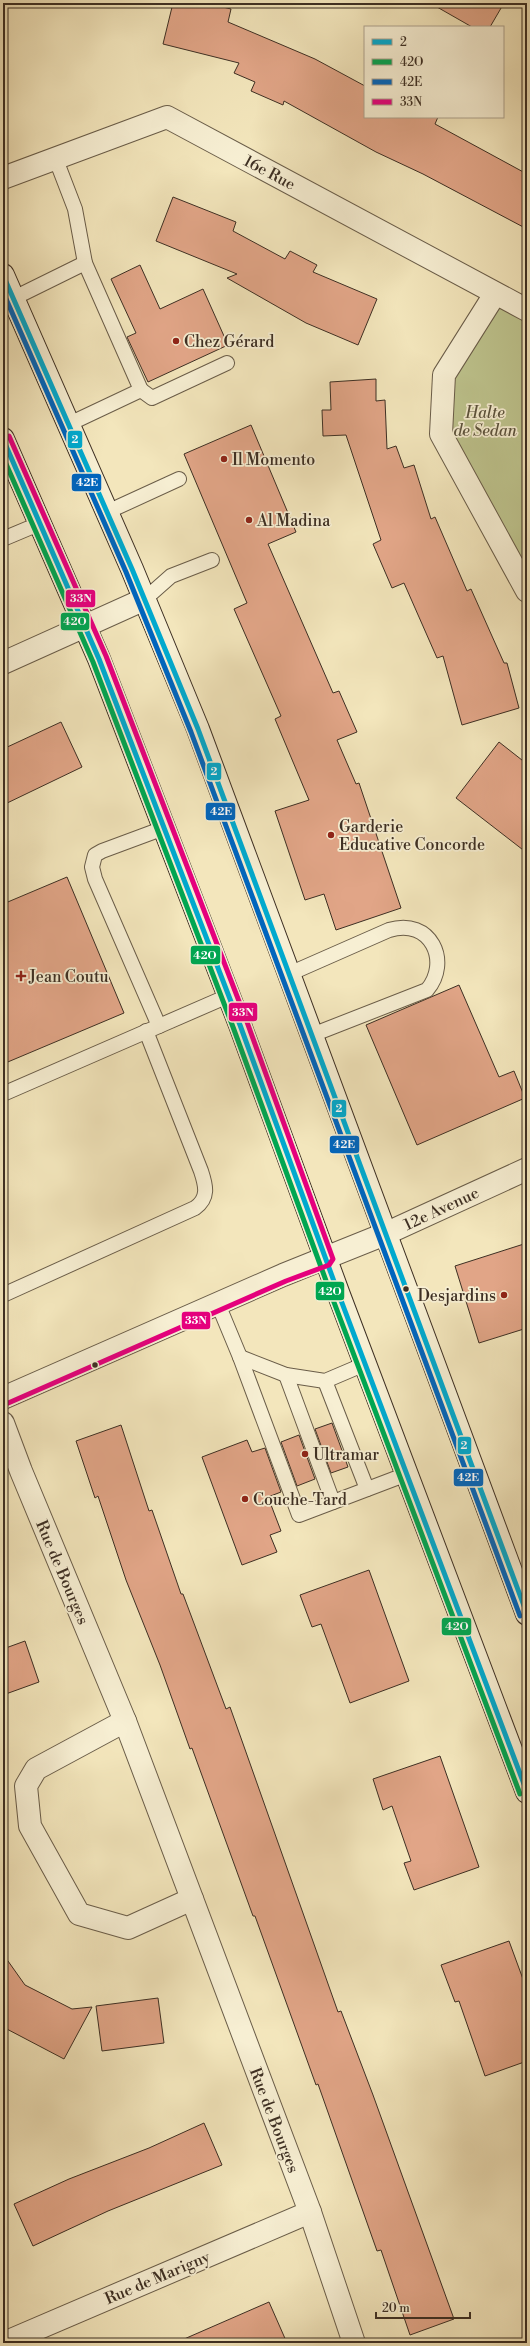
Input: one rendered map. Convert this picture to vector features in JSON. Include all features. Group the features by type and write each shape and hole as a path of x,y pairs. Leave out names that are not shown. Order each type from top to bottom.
{"street":[{"name":"16e Rue","path":"3,178 167,117 527,310"},
{"path":"3,275 145,599 195,722 527,1614"},
{"path":"495,294 444,375 441,434 527,591"},
{"path":"3,439 85,626 164,828 527,1792"},
{"path":"3,663 145,599"},
{"name":"12e Avenue","path":"3,1398 218,1304 385,1234 527,1169"},
{"name":"Rue de Bourges","path":"3,1423 21,1471 125,1721 310,2212 354,2343"},
{"path":"125,1721 36,1769 26,1786 30,1826 78,1914 128,1928 192,1899"},
{"name":"Rue de Marigny","path":"4,2343 310,2212"}],"lane":[{"path":"55,158 75,209 85,263 141,390 152,398 227,363"},
{"path":"14,298 85,263"},
{"path":"68,424 141,390"},
{"path":"107,512 179,479"},
{"path":"3,539 41,523"},
{"path":"145,599 171,576 212,560"},
{"path":"3,1296 195,1208 204,1200 206,1192 201,1171 152,1028 95,879 92,862 95,855 102,851 164,828"},
{"path":"289,974 389,930 405,927 422,931 427,936 436,954 436,977 427,990 312,1035"},
{"path":"3,1094 228,996"},
{"path":"218,1304 240,1357 299,1515 407,1474"},
{"path":"240,1357 286,1375 325,1381 366,1364"},
{"path":"286,1375 333,1502"},
{"path":"325,1381 367,1489"}],"green space":[{"name":"Halte de Sedan","path":"495,294 527,310 527,591 441,434 444,375"}],"building":[{"path":"173,3 207,3 231,9 228,22 315,59 364,85 364,118 438,118 435,124 527,174 527,229 423,174 376,152 284,101 283,105 251,91 255,82 234,73 239,63 163,44"},
{"path":"430,3 504,3 491,26 470,26"},
{"path":"173,197 236,222 233,231 285,259 290,251 317,265 313,272 377,299 358,345 306,323 227,278 237,274 156,241"},
{"path":"140,265 160,309 203,289 228,345 148,382 127,337 136,333 111,279"},
{"path":"376,379 376,401 385,400 387,449 396,446 404,468 414,465 431,519 435,517 467,591 471,589 504,663 507,663 519,708 462,725 443,656 437,658 404,583 392,588 373,544 381,540 346,435 323,436 322,410 331,410 330,382"},
{"path":"251,425 296,532 268,544 333,693 339,691 357,732 337,740 356,784 359,783 401,908 336,930 324,894 305,900 275,811 309,800 275,719 281,716 234,609 247,603 184,454"},
{"path":"61,722 82,767 3,805 3,749"},
{"path":"499,742 527,764 527,853 456,798"},
{"path":"67,877 124,1013 3,1064 3,904"},
{"path":"459,985 499,1077 514,1071 525,1098 417,1145 366,1025"},
{"path":"527,1243 527,1328 479,1343 455,1266"},
{"path":"332,1423 348,1467 331,1473 315,1429"},
{"path":"121,1425 149,1511 152,1510 181,1594 183,1594 226,1709 230,1707 338,2012 341,2011 373,2095 454,2319 410,2335 381,2250 377,2251 318,2084 316,2085 192,1748 190,1749 160,1665 126,1580 98,1496 95,1498 76,1441"},
{"path":"299,1435 315,1479 297,1486 281,1442"},
{"path":"247,1440 252,1452 265,1448 281,1492 268,1497 281,1531 270,1535 277,1552 242,1565 202,1457"},
{"path":"369,1570 409,1681 350,1703 321,1624 312,1627 300,1595"},
{"path":"25,1641 39,1682 3,1695 3,1649"},
{"path":"440,1756 479,1867 414,1890 404,1863 411,1861 392,1806 383,1810 373,1779"},
{"path":"509,1941 527,1990 527,2061 485,2076 459,2001 455,2002 441,1965"},
{"path":"3,1954 25,1985 72,2009 92,2007 64,2059 3,2027"},
{"path":"158,1998 164,2043 102,2051 96,2006"},
{"path":"204,2123 222,2165 108,2211 33,2246 14,2204 69,2179 149,2148"},
{"path":"269,2302 287,2343 175,2343"}],"transit line":[{"name":"2","path":"3,275 132,569 198,729 527,1614"},
{"name":"42E","path":"3,292 126,572 191,732 520,1616"},
{"name":"33N","path":"6,1404 286,1281 329,1265 333,1259 247,1022 106,656 9,436"},
{"name":"2","path":"3,439 99,659 240,1025 339,1295 527,1792"},
{"name":"42O","path":"3,457 93,662 233,1027 332,1297 520,1794"}],"place":[{"name":"Chez Gérard","path":"176,341"},
{"name":"Il Momento","path":"224,459"},
{"name":"Al Madina","path":"249,520"},
{"name":"Garderie Educative Concorde","path":"331,835"},
{"name":"Jean Coutu","path":"21,976"},
{"name":"Desjardins","path":"504,1295"},
{"name":"Ultramar","path":"305,1454"},
{"name":"Couche-Tard","path":"245,1499"}]}
